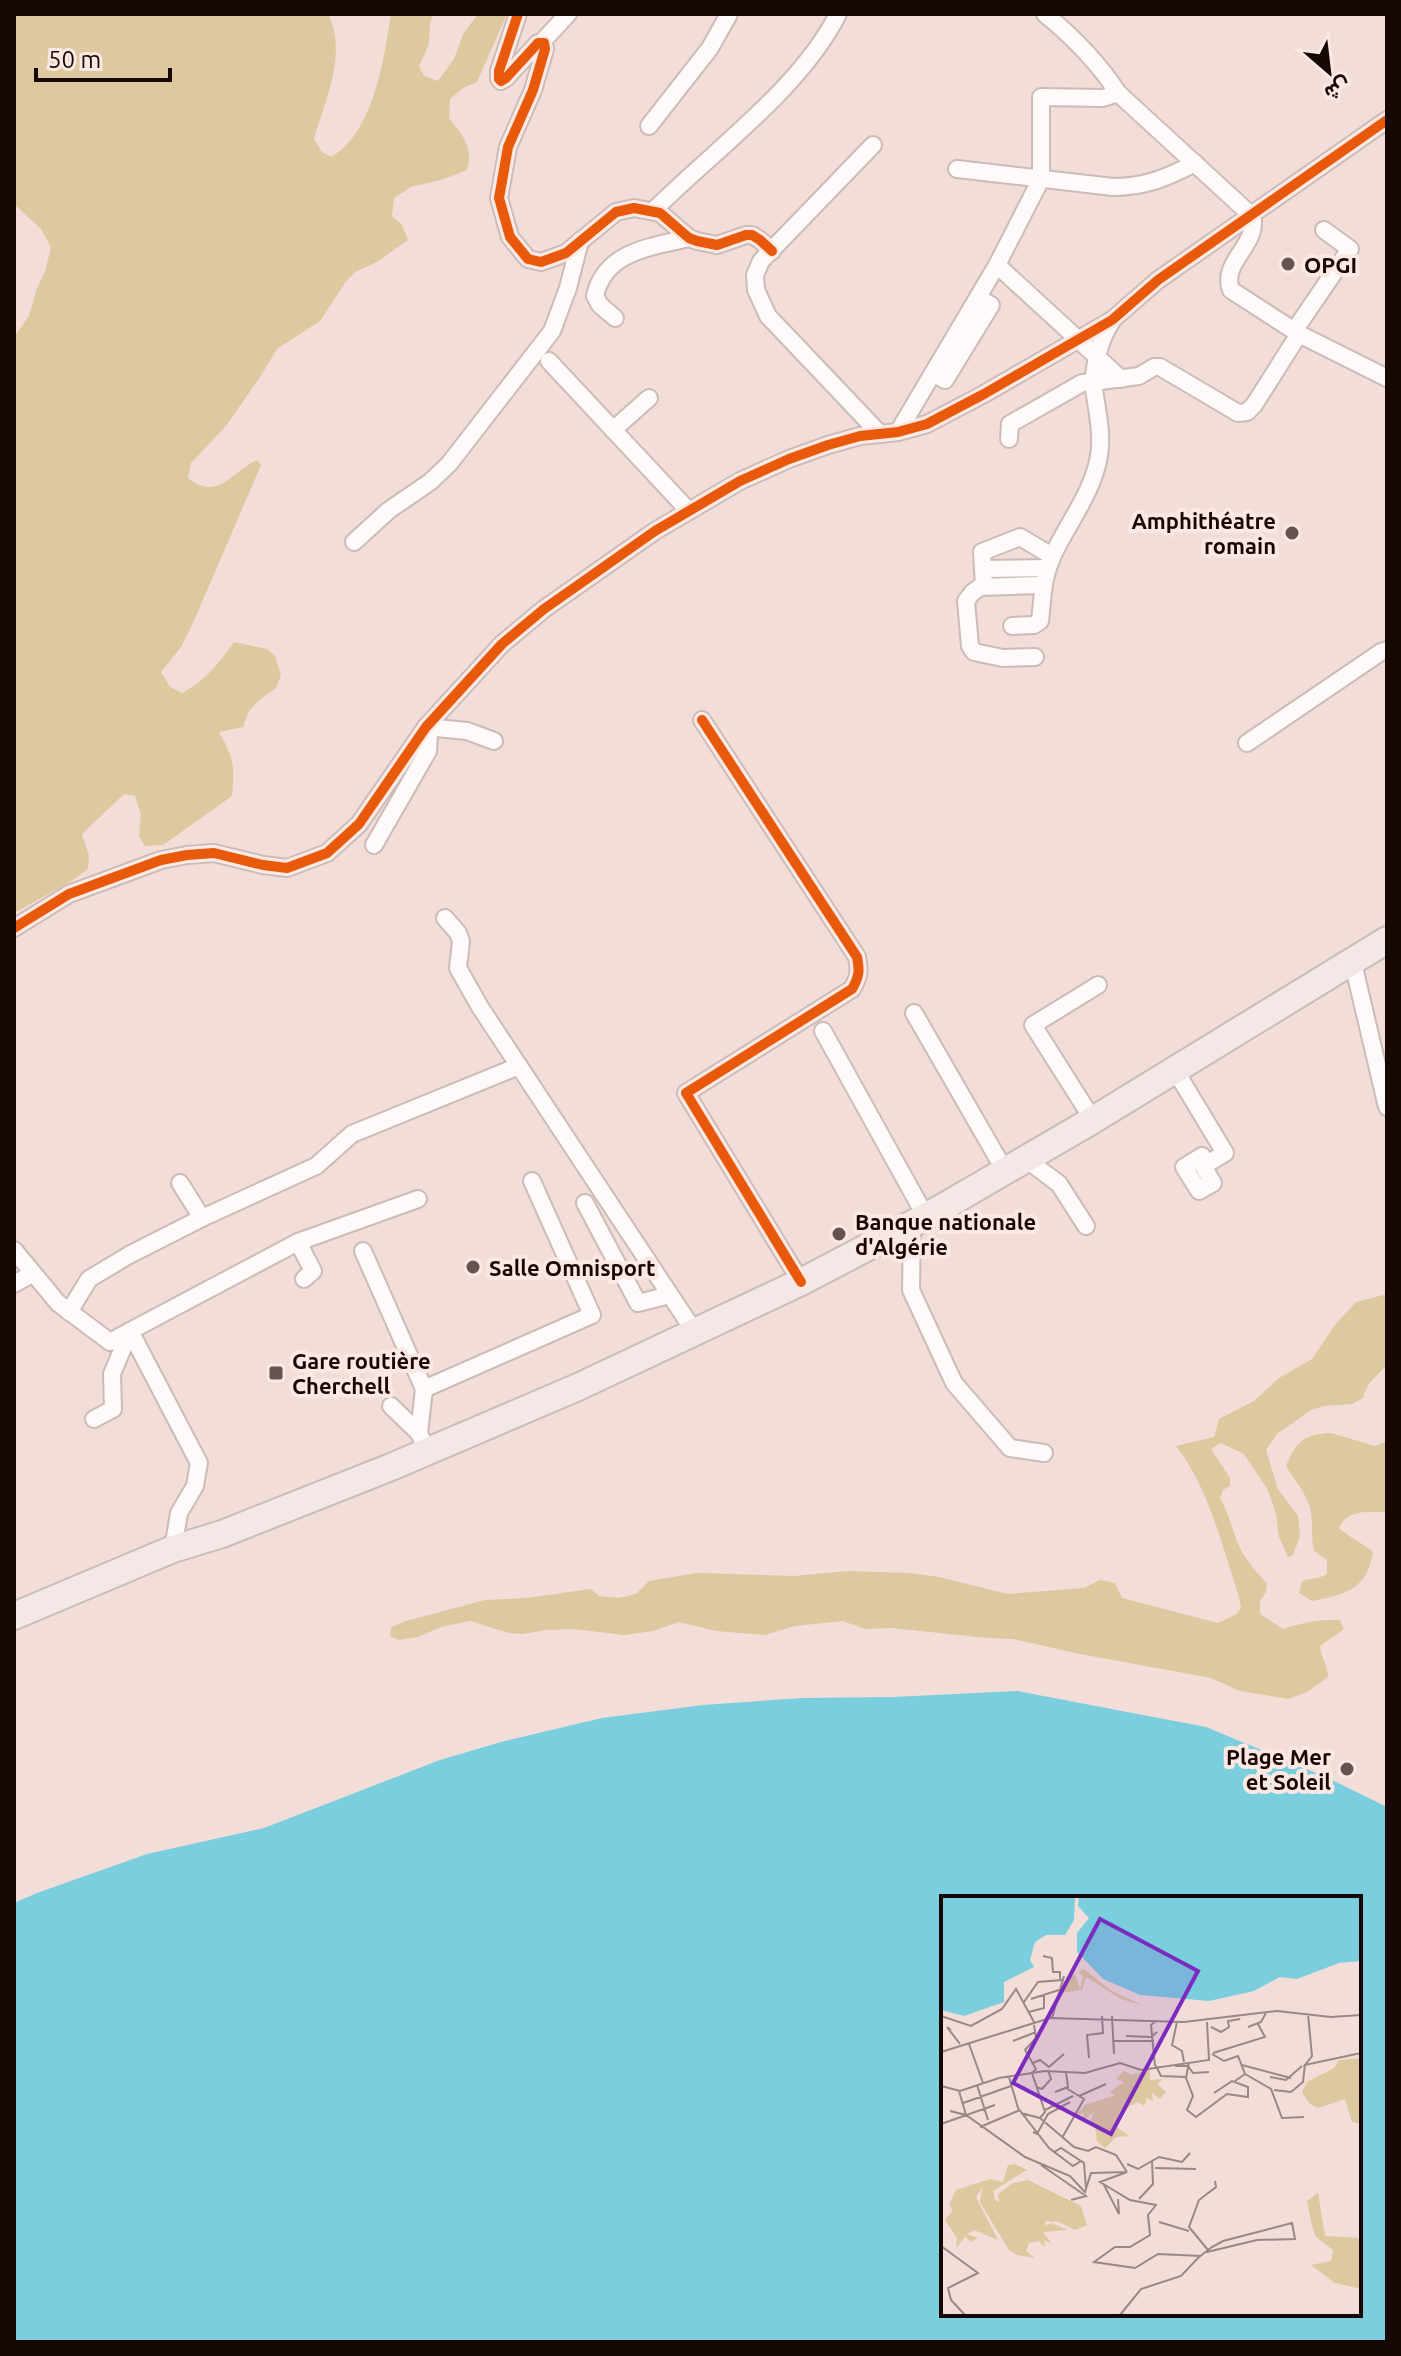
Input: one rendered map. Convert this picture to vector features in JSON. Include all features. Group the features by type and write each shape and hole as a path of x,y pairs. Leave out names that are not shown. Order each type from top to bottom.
{"main road":[{"path":"14,1616 173,1549 313,1499 423,1442 578,1387 801,1282 919,1221 1016,1165 1387,940"}],"street":[{"path":"518,14 499,71 499,79 504,81 568,14"},
{"path":"649,126 710,48 729,14"},
{"path":"653,211 782,88 820,46 838,14"},
{"path":"1045,14 1103,70 1118,93 1252,216 1253,230 1230,270 1230,288 1297,333 1387,378"},
{"path":"542,42 545,49 535,84 508,147 499,198 510,237 528,259 541,262 566,253 616,212 634,208 666,217 689,238 707,245 752,235 772,251"},
{"path":"898,432 997,265 1041,179 1041,97 1103,98 1118,93"},
{"path":"14,928 69,894 161,860 214,853 287,868 327,853 359,824 426,727 481,665 524,624 655,531 740,481 789,459 860,436 898,432 927,424 984,394 1112,320 1158,280 1387,120"},
{"path":"873,145 761,261 755,275 756,290 768,316 880,434"},
{"path":"957,169 1136,187 1168,177 1195,163"},
{"path":"1009,439 1010,424 1082,383 1139,376 1154,367 1160,367 1238,413 1245,413 1254,405 1350,249 1324,230"},
{"path":"615,318 595,296 610,264 624,255 689,238"},
{"path":"354,542 389,510 430,482 449,464 552,331 561,312 580,241"},
{"path":"997,265 1121,379"},
{"path":"1012,626 1034,625 1040,621 1042,585 1050,562 1085,496 1098,461 1100,444 1093,382 1101,338 1112,320"},
{"path":"549,361 688,510"},
{"path":"613,430 649,398"},
{"path":"984,586 982,552 1020,537 1050,562"},
{"path":"983,569 1050,562"},
{"path":"1035,657 1003,658 972,650 966,601 984,586 1042,585"},
{"path":"1247,743 1385,650"},
{"path":"702,720 857,957 859,968 852,989 841,997 686,1093 801,1282"},
{"path":"426,727 467,731 494,741"},
{"path":"374,845 428,751 429,734 426,727"},
{"path":"445,918 458,933 461,941 458,968 480,1007 694,1331"},
{"path":"1353,963 1387,1107"},
{"path":"1093,1120 1033,1025 1098,985"},
{"path":"914,1013 1016,1165 1059,1184 1086,1226"},
{"path":"823,1031 919,1221 911,1290 954,1383 1010,1448 1044,1453"},
{"path":"69,1312 89,1279 129,1255 316,1166 352,1134 519,1066"},
{"path":"1175,1070 1225,1153 1207,1164"},
{"path":"424,1389 592,1315 532,1181"},
{"path":"180,1183 202,1218"},
{"path":"94,1419 113,1409 112,1374 116,1345 130,1331 298,1242 418,1199"},
{"path":"585,1203 638,1303 670,1295"},
{"path":"298,1242 313,1271 304,1279"},
{"path":"14,1250 58,1303 116,1345 142,1355"},
{"path":"363,1251 424,1389 423,1442"},
{"path":"14,1284 32,1274"},
{"path":"130,1331 199,1463 195,1486 179,1513 173,1549"},
{"path":"391,1406 423,1442"}],"shaded area":[{"path":"14,14 328,14 334,29 335,61 329,93 314,139 322,152 331,157 346,146 367,113 385,52 391,14 433,14 429,44 419,66 424,76 438,81 454,59 463,34 478,14 507,14 477,82 450,99 449,118 468,148 467,170 411,187 394,198 392,216 402,225 408,240 377,262 355,272 320,321 277,349 226,426 191,463 188,478 208,487 224,482 257,460 261,465 193,623 181,647 161,672 170,687 182,693 211,671 234,642 267,649 275,656 281,675 276,688 249,711 243,727 219,732 232,763 232,796 163,845 145,846 139,836 141,815 135,796 124,794 82,834 89,856 88,869 14,913 14,337 29,316 51,247 41,229 14,204"},
{"path":"1387,1294 1387,1365 1369,1384 1363,1398 1352,1404 1311,1410 1277,1434 1266,1450 1278,1489 1298,1516 1300,1536 1293,1555 1288,1557 1279,1537 1268,1490 1244,1454 1221,1443 1211,1449 1230,1478 1230,1486 1223,1490 1220,1498 1239,1546 1267,1584 1260,1601 1260,1614 1283,1629 1311,1622 1340,1620 1344,1629 1320,1646 1328,1677 1307,1692 1288,1699 1240,1691 1211,1678 1013,1639 892,1628 865,1629 843,1621 795,1626 765,1635 716,1631 679,1622 653,1631 624,1635 574,1629 509,1633 470,1621 441,1627 418,1637 398,1640 390,1636 391,1627 406,1621 485,1600 591,1589 599,1596 619,1598 636,1594 649,1581 696,1573 794,1576 847,1571 910,1573 1008,1594 1084,1588 1100,1580 1115,1583 1122,1598 1218,1623 1237,1614 1241,1608 1239,1597 1206,1498 1176,1446 1214,1437 1219,1419 1254,1401 1279,1378 1312,1359 1335,1325 1356,1302"},
{"path":"1331,1433 1375,1446 1387,1441 1387,1512 1353,1514 1343,1522 1339,1528 1373,1552 1370,1565 1366,1575 1353,1588 1312,1601 1299,1593 1302,1581 1327,1574 1327,1560 1314,1551 1309,1506 1286,1466 1302,1441 1314,1435"}],"water":[{"path":"1017,1691 1206,1727 1328,1778 1387,1807 1387,2342 14,2342 14,1903 147,1854 264,1828 440,1760 501,1742 602,1718 703,1705 803,1698"}],"cycle path":[{"path":"518,14 499,79 506,78 538,43 544,43 545,49 533,90 508,147 499,198 510,237 528,259 541,262 566,253 616,212 634,208 660,213 689,238 697,241 717,245 752,235 772,251"},
{"path":"14,928 69,894 161,860 214,853 287,868 327,853 359,824 426,727 502,644 544,609 655,531 740,481 789,459 860,436 898,432 927,424 984,394 1112,320 1158,280 1387,120"},
{"path":"702,720 858,962 858,974 852,989 686,1093 801,1282"}],"place":[{"name":"OPGI","path":"1288,264"},
{"name":"Amphithéatre romain","path":"1292,533"},
{"name":"Banque nationale d'Algérie","path":"839,1234"},
{"name":"Salle Omnisport","path":"473,1267"},
{"name":"Gare routière Cherchell","path":"276,1373"},
{"name":"Plage Mer et Soleil","path":"1347,1769"}]}
